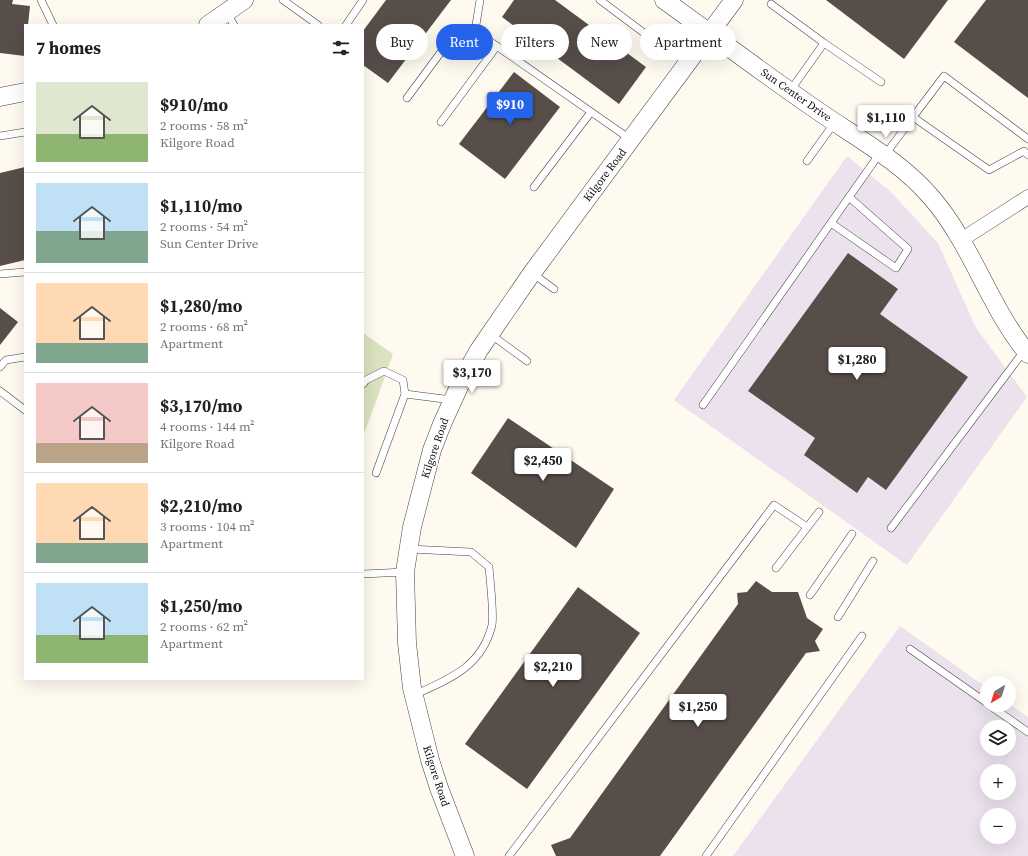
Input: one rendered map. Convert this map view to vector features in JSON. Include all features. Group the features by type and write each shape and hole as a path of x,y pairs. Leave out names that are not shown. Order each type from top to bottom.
{"street":[{"path":"212,24 231,19 244,0"},
{"name":"Sun Center Drive","path":"664,0 697,24"},
{"name":"Kilgore Road","path":"717,24 734,0"},
{"name":"Sun Center Drive","path":"736,52 900,167 932,198 961,240 1014,337 1026,352"},
{"name":"Kilgore Road","path":"465,856 439,788 414,696 407,643 405,572 420,492 432,450 452,400 462,380 490,334 532,273 690,60"},
{"path":"0,97 24,92"},
{"path":"961,240 1028,197"}],"lane":[{"path":"41,0 53,24"},
{"path":"283,0 317,24"},
{"path":"347,24 363,0"},
{"path":"477,24 480,0"},
{"path":"600,0 640,30"},
{"path":"771,4 881,82"},
{"path":"493,43 631,140"},
{"path":"790,91 824,43"},
{"path":"441,122 497,46"},
{"path":"407,98 436,59"},
{"path":"703,405 849,197 944,76 1028,139"},
{"path":"534,187 591,112"},
{"path":"913,117 989,170 1027,150"},
{"path":"807,161 835,122"},
{"path":"0,136 24,132"},
{"path":"831,223 896,268 908,249 849,197"},
{"path":"0,274 24,272"},
{"path":"532,273 554,289"},
{"path":"490,334 527,361"},
{"path":"891,528 1026,352"},
{"path":"0,367 6,360 24,357"},
{"path":"364,383 366,380 384,371 403,380 405,394 376,473"},
{"path":"0,392 24,409"},
{"path":"405,394 452,400"},
{"path":"509,856 774,505 807,527"},
{"path":"776,568 819,512"},
{"path":"810,595 852,534"},
{"path":"409,549 471,552 489,567 492,624 480,654 460,673 414,696"},
{"path":"838,617 873,561"},
{"path":"364,574 405,572"},
{"path":"706,856 862,636"},
{"path":"910,649 980,698"},
{"path":"1000,712 1028,732"}],"shaded area":[{"path":"847,156 890,191 938,243 976,328 1027,397 907,565 674,400"},
{"path":"900,626 980,683 980,712 1016,712 1016,709 1028,717 1028,856 733,856"}],"green space":[{"path":"364,334 393,354 364,434"}],"building":[{"path":"0,0 13,0 12,4 30,6 28,24 24,24 24,56 0,53"},
{"path":"386,0 451,0 428,30 428,24 376,24 376,60 405,60 388,83 364,66 364,30"},
{"path":"514,0 555,0 588,24 577,24 577,60 632,60 632,57 646,67 619,104 560,60 569,60 569,24 511,24 502,17"},
{"path":"826,0 948,0 904,59"},
{"path":"986,0 1028,0 1028,98 954,42"},
{"path":"514,72 560,107 505,179 459,144"},
{"path":"24,167 24,260 0,266 0,173"},
{"path":"848,253 898,289 880,314 968,377 886,490 868,477 857,493 804,455 815,438 748,391"},
{"path":"0,308 18,322 0,345"},
{"path":"508,418 614,489 576,548 471,473"},
{"path":"756,581 772,592 798,592 807,618 823,629 815,641 820,651 806,653 660,856 556,856 551,845 570,838 738,604 737,593 747,592"},
{"path":"578,587 640,633 527,789 465,744"}]}
